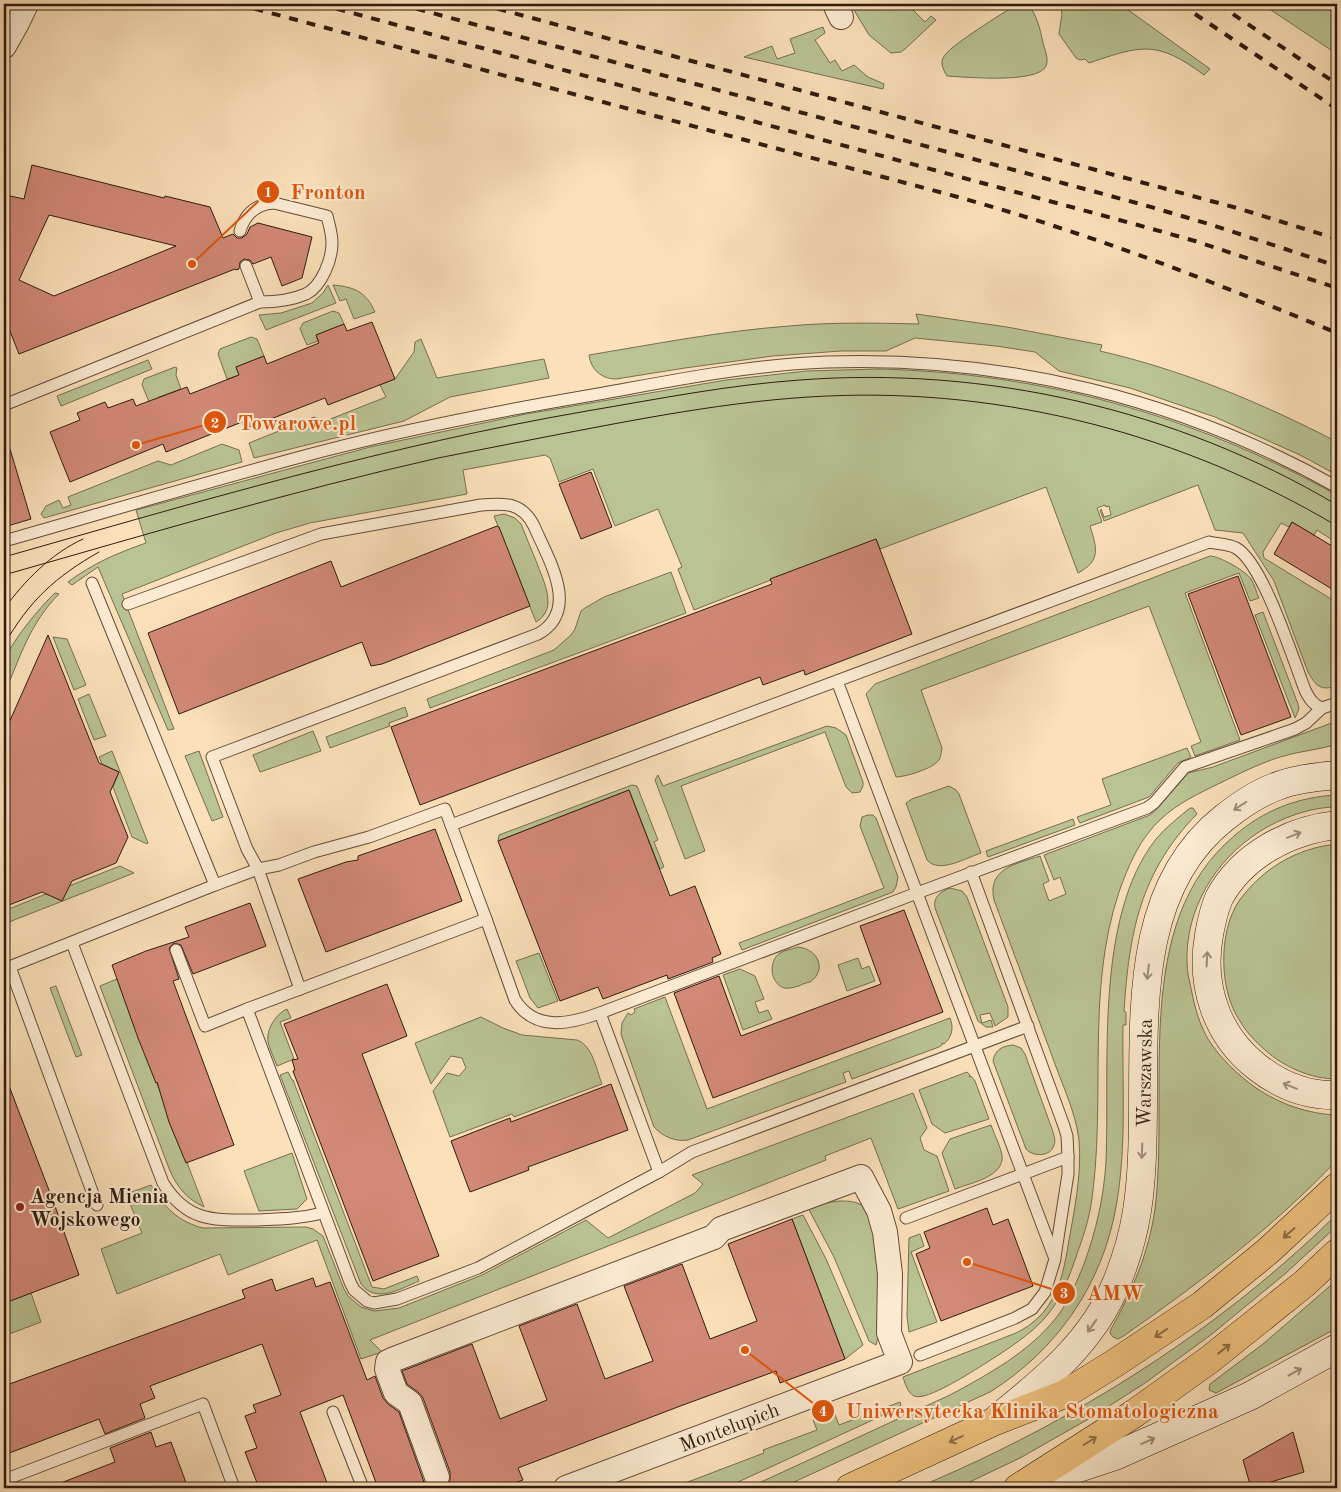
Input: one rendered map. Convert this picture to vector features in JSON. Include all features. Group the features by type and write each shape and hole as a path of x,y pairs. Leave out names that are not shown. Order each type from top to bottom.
{"main road":[{"path":"850,1488 993,1422 1065,1394 1150,1341 1202,1304 1300,1223 1337,1187"},
{"path":"1019,1488 1135,1413 1209,1360 1305,1283 1337,1253"}],"street":[{"path":"4,46 26,4"},
{"name":"Warszawska","path":"993,1422 1045,1379 1068,1357 1102,1312 1116,1286 1132,1238 1139,1192 1144,1098 1146,986 1156,924 1173,880 1184,860 1202,837 1233,810 1275,786 1331,772"},
{"path":"1337,825 1309,829 1269,847 1252,860 1232,880 1219,899 1212,920 1207,943 1206,967 1208,989 1213,1008 1221,1026 1233,1044 1250,1062 1267,1075 1288,1086 1308,1092 1337,1095"},
{"name":"Montelupich","path":"438,1477 410,1403 396,1393 387,1369 388,1362 714,1237 721,1229 861,1177 879,1211 887,1239 890,1274 889,1333 900,1362 566,1488"},
{"path":"1019,1488 1114,1456 1250,1396 1337,1348"}],"lane":[{"path":"4,405 260,302 285,300 307,293 313,289 327,267 332,245 327,216 274,203 266,203 251,211 243,220 240,231"},
{"path":"246,266 260,302"},
{"path":"4,541 241,473 384,436 677,379 825,362 895,362 972,368 1046,378 1093,389 1142,402 1214,428 1281,456 1337,487"},
{"path":"128,604 321,534 481,505 499,504 514,506 530,517 560,592 558,613 551,626 545,630 212,757 247,850 258,869 300,989"},
{"path":"451,825 1209,542 1235,547 1243,554 1264,583 1305,690 1311,701 1316,706 1322,708"},
{"path":"92,583 215,886"},
{"path":"837,681 1055,1259"},
{"path":"97,1205 7,968 258,869 279,865 314,852 369,837 445,809 515,1000 528,1016 538,1020 569,1022 1147,808 1185,767 1295,729 1306,723 1322,708 1337,703"},
{"path":"920,1355 1015,1318 1032,1309 1045,1292 1055,1259 1068,1174 1067,1136 1064,1126 971,872"},
{"path":"176,950 205,1026 486,919"},
{"path":"72,943 163,1183 170,1195 193,1213 216,1220 293,1219 323,1213"},
{"path":"247,1009 323,1213 354,1290 367,1301 374,1303 397,1299 478,1268 659,1172 692,1152 1028,1026"},
{"path":"600,1012 659,1172"},
{"path":"906,1218 1068,1157"},
{"path":"4,1480 203,1404 234,1488"},
{"path":"333,1412 363,1488"}],"green space":[{"path":"857,4 907,4 925,22 931,16 936,20 901,52 891,53 869,35 854,10 858,8"},
{"path":"1017,4 1028,4 1036,18 1046,55 1046,66 1040,72 1016,77 947,76 942,63 947,53 965,38"},
{"path":"1060,4 1120,4 1210,69 1204,75 1174,56 1149,49 1123,52 1089,63 1085,59 1080,60 1076,58 1059,34 1062,14"},
{"path":"1262,4 1335,4 1337,6 1337,54"},
{"path":"823,27 825,33 815,40 830,63 835,60 842,71 854,65 868,77 884,84 883,89 744,57 772,46 777,59 795,53 790,39"},
{"path":"328,285 336,303 266,330 259,315 281,313 312,303 323,293"},
{"path":"333,285 348,287 364,295 375,312 354,319 346,299 340,301"},
{"path":"333,311 339,313 344,324 316,335 318,341 307,345 300,329 303,323"},
{"path":"916,314 1007,327 1102,345 1100,351 1162,368 1222,389 1280,414 1337,442 1337,475 1300,455 1215,417 1130,388 1059,371 1035,352 915,338 886,351 841,351 773,356 616,379 611,379 598,373 592,365 589,355 689,338 764,328 838,323 919,324"},
{"path":"251,337 257,339 264,356 236,367 239,375 227,379 218,354 220,349"},
{"path":"421,339 437,378 544,359 549,378 450,397 404,421 254,458 249,443 314,417 323,422 386,397 380,385 395,379 414,352 415,342"},
{"path":"148,360 152,369 61,406 57,396"},
{"path":"175,367 177,368 176,375 181,389 159,397 150,404 142,385 144,379"},
{"path":"878,369 939,372 999,379 1115,403 1172,421 1227,442 1337,495 1337,543 1317,530 1314,535 1292,522 1289,527 1281,523 1263,552 1264,558 1336,602 1337,686 1326,688 1316,684 1308,672 1274,581 1243,533 1215,530 1198,485 1104,521 1100,510 1104,517 1111,515 1109,506 1106,507 1105,505 1097,508 1102,522 1090,526 1095,547 1094,559 1091,564 1078,573 1046,487 880,549 876,539 694,610 678,569 682,567 658,509 615,526 593,469 559,482 550,458 545,455 463,470 467,494 310,523 276,533 122,594 174,729 168,730 98,567 72,585 68,582 105,560 146,543 136,510 370,447 526,414 726,380 806,371"},
{"path":"222,444 239,450 242,462 44,518 41,514 46,506 59,500 63,508 71,505 68,497 158,461 171,465"},
{"path":"504,514 515,518 521,524 545,585 548,602 547,610 536,622 494,516"},
{"path":"1210,556 1226,561 1248,576 1259,598 1250,601 1239,573 1185,593 1240,740 1195,756 1191,746 1201,742 1149,606 921,690 942,748 940,756 938,761 928,768 896,777 866,694 875,684"},
{"path":"671,572 686,613 430,708 427,699 554,650 571,635 581,611 604,597"},
{"path":"55,593 59,594 40,617 33,629 4,695 3,670 7,655 26,626"},
{"path":"1263,612 1298,704 1299,709 1295,718 1255,615"},
{"path":"53,637 67,639 86,685 74,690"},
{"path":"89,694 106,736 94,740 78,699"},
{"path":"405,707 408,716 389,723 390,726 330,748 326,737"},
{"path":"1337,721 1337,744 1272,760 1203,791 1168,813 1141,844 1131,862 1119,892 1109,930 1099,1008 1097,1126 1091,1205 1085,1231 1068,1279 1049,1313 1019,1341 950,1385 920,1397 914,1396 908,1390 903,1377 1016,1333 1029,1326 1039,1317 1054,1297 1063,1273 1075,1207 1080,1153 1075,1118 994,900 993,889 999,874 1013,865 1040,856 1049,881 1043,884 1049,901 1066,894 1060,877 1054,880 1044,855 1150,815 1188,773 1213,767"},
{"path":"827,726 836,728 846,735 863,782 860,792 852,793 846,787 825,732 681,786 705,851 685,859 655,780 658,775 663,786"},
{"path":"313,731 321,751 260,772 253,755"},
{"path":"1187,748 1191,757 1178,763 1149,797 1080,823 1077,817 1111,805 1102,779"},
{"path":"112,751 147,844 132,837 113,787 119,772 102,764 99,757"},
{"path":"199,751 223,817 212,821 185,756"},
{"path":"632,785 637,786 658,840 654,842 664,867 660,869 629,790 498,841 499,835"},
{"path":"949,786 959,794 981,853 953,864 938,866 927,860 906,803 912,799"},
{"path":"1337,795 1337,807 1306,811 1277,822 1243,843 1229,857 1216,872 1197,906 1191,924 1187,963 1196,1011 1213,1046 1236,1072 1265,1094 1315,1113 1337,1115 1337,1160 1287,1209 1234,1254 1179,1297 1122,1337 1118,1339 1113,1337 1110,1333 1111,1329 1139,1271 1149,1241 1155,1209 1158,1162 1161,1011 1167,961 1180,915 1201,872 1234,836 1245,827 1282,806 1323,796"},
{"path":"1190,808 1193,808 1197,814 1162,858 1141,905 1134,930 1126,983 1124,1011 1126,1012 1126,1025 1123,1025 1123,1139 1116,1207 1100,1263 1088,1289 1073,1313 1056,1336 1036,1356 990,1392 781,1488 748,1488 950,1395 979,1379 1021,1352 1061,1312 1084,1264 1099,1214 1103,1188 1106,1161 1109,994 1114,951 1123,909 1136,872 1156,839"},
{"path":"873,815 876,818 898,877 893,892 742,950 739,943 884,888 860,826 862,817"},
{"path":"1073,819 1075,825 988,857 986,851"},
{"path":"1337,844 1337,1079 1317,1077 1289,1067 1272,1056 1248,1033 1233,1009 1228,994 1224,961 1227,929 1232,914 1248,889 1270,870 1295,855 1322,846"},
{"path":"120,866 134,873 4,924 4,911 46,894 62,901 69,886"},
{"path":"950,888 962,891 967,897 1008,1007 1008,1017 995,1026 990,1013 980,1015 982,1023 991,1020 993,1027 986,1027 978,1021 935,908 935,901 938,895"},
{"path":"798,947 816,956 819,967 818,972 810,982 784,988 773,977 772,966 780,953"},
{"path":"539,953 558,1001 538,1008 530,998 516,961"},
{"path":"858,958 862,969 869,966 875,981 847,991 838,965"},
{"path":"740,969 755,976 764,999 755,1002 759,1013 768,1010 772,1019 743,1030 723,975"},
{"path":"117,979 204,1207 183,1192 170,1171 100,986"},
{"path":"56,986 82,1055 76,1057 50,988"},
{"path":"665,997 707,1109 950,1018 952,1029 949,1038 939,1047 852,1079 849,1071 843,1073 846,1082 688,1140 679,1140 666,1136 654,1127 621,1034 622,1023 628,1013 631,1015 635,1012 634,1009"},
{"path":"287,1009 291,1018 280,1022 294,1059 277,1066 268,1037 270,1027 276,1018"},
{"path":"481,1017 522,1035 577,1040 587,1047 602,1084 514,1117 512,1114 450,1137 433,1091 447,1073 459,1076 466,1068 462,1058 451,1056 431,1084 415,1043"},
{"path":"1013,1045 1021,1048 1025,1054 1055,1138 1052,1149 1046,1154 1029,1152 1026,1149 993,1061 1000,1049"},
{"path":"288,1072 293,1080 372,1287 384,1289 417,1276 419,1281 396,1291 381,1294 367,1290 361,1284 280,1075"},
{"path":"967,1072 970,1075 969,1077 971,1076 975,1081 989,1119 945,1133 932,1124 919,1090"},
{"path":"913,1093 927,1128 920,1138 924,1150 937,1156 949,1191 898,1209 871,1138 825,1156 826,1160 370,1340 382,1352 361,1359 317,1240 228,1275 220,1254 117,1294 101,1249 142,1233 126,1194 151,1185 166,1207 179,1218 203,1228 306,1227 313,1229 323,1236 348,1296 361,1307 374,1311 399,1308 482,1275 586,1220 608,1238 695,1193 703,1184 692,1175"},
{"path":"991,1125 1002,1155 998,1169 985,1178 955,1189 942,1153 950,1139"},
{"path":"292,1153 307,1199 297,1209 259,1211 244,1171"},
{"path":"839,1201 858,1203 867,1210 872,1220 878,1255 880,1297 880,1317 876,1345 869,1341 834,1257 807,1206"},
{"path":"1337,1214 1337,1226 1286,1273 1212,1334 1145,1383 1092,1417 1020,1458 957,1488 917,1488 986,1457 1043,1428 1133,1375 1219,1316 1260,1284"},
{"path":"803,1215 826,1259 863,1345 845,1359 792,1219"},
{"path":"920,1234 924,1246 911,1252 937,1322 909,1332 907,1316 909,1238"},
{"path":"1337,1280 1337,1328 1216,1393 1209,1390 1210,1384 1263,1344"},
{"path":"4,1284 10,1301 31,1293 41,1322 4,1336"},
{"path":"900,1402 901,1407 725,1488 672,1488 764,1453 763,1450 817,1430 813,1420 834,1412 839,1425"}],"building":[{"path":"32,165 164,198 165,196 210,207 223,238 233,234 237,238 242,238 247,234 250,227 258,223 312,237 302,278 282,286 271,257 253,264 250,260 244,259 240,262 239,269 19,354 4,316 4,210 10,196 24,199","holes":["49,215 176,246 54,296 19,280"]},
{"path":"372,322 395,379 328,405 325,398 245,429 242,422 166,452 163,444 70,482 50,432 80,420 77,413 105,402 108,408 133,399 136,406 187,387 190,394 239,375 236,367 264,356 267,364 319,343 316,335 344,324 347,331"},
{"path":"10,449 31,519 4,527 4,450"},
{"path":"591,472 612,527 581,539 559,484"},
{"path":"1292,522 1337,549 1337,592 1274,554"},
{"path":"497,526 530,606 382,664 371,666 362,642 179,714 148,633 331,561 341,587"},
{"path":"876,539 912,634 805,675 804,670 763,685 760,677 420,805 391,727 772,584 770,579"},
{"path":"1238,576 1291,717 1241,735 1188,594"},
{"path":"48,635 99,763 119,772 110,792 128,837 116,863 72,881 62,901 42,892 4,907 4,734"},
{"path":"629,790 670,896 695,886 721,954 712,958 713,962 668,979 667,975 603,999 598,987 560,1001 498,841"},
{"path":"435,829 462,901 326,952 298,879 346,862 358,860 358,856"},
{"path":"250,903 266,946 193,974 181,945 174,943 169,948 179,979 173,981 234,1145 186,1163 169,1122 157,1082 138,1038 112,965 146,951 189,937 185,927"},
{"path":"904,910 943,1012 713,1098 674,993 719,976 741,1036 881,984 860,926"},
{"path":"387,984 407,1036 362,1054 439,1256 373,1281 293,1071 295,1070 292,1060 298,1059 284,1024"},
{"path":"6,1078 79,1275 10,1301 4,1284 4,1079"},
{"path":"611,1084 628,1130 528,1167 529,1170 470,1192 451,1141 510,1118 511,1122"},
{"path":"987,1208 993,1225 1008,1219 1033,1286 941,1321 916,1254 930,1248 924,1232"},
{"path":"792,1219 845,1359 780,1383 776,1371 683,1405 518,1468 523,1480 501,1488 444,1488 450,1480 450,1472 423,1398 407,1384 402,1371 472,1344 500,1419 547,1400 519,1326 577,1304 605,1379 653,1361 624,1286 682,1264 710,1339 757,1321 728,1244"},
{"path":"313,1278 316,1287 330,1282 367,1380 375,1376 383,1398 399,1412 424,1482 430,1488 378,1488 343,1395 300,1412 329,1488 259,1488 245,1452 257,1448 245,1416 256,1412 253,1405 281,1395 262,1344 150,1386 155,1398 140,1404 145,1418 105,1434 99,1419 4,1455 4,1386 245,1298 242,1290 272,1279 276,1291"},
{"path":"151,1432 156,1447 171,1442 188,1488 53,1488 53,1486 115,1462 110,1448"},
{"path":"1293,1432 1304,1472 1251,1488 1243,1460"}],"tram line":[{"path":"4,557 294,476 440,440 587,411 746,385 800,380 870,377 940,380 1009,388 1078,401 1145,420 1211,443 1275,471 1337,505"},
{"path":"4,575 274,499 438,458 611,424 719,406 828,396 895,396 961,400 1027,410 1092,424 1156,443 1218,466 1279,494 1337,526"},
{"path":"4,609 20,588 39,569 60,552 83,539"},
{"path":"4,645 23,615 44,591 83,561 99,552"}],"railway":[{"path":"237,4 1010,212 1167,265 1337,333"},
{"path":"319,4 1138,225 1195,241 1337,288"},
{"path":"399,4 1144,205 1337,266"},
{"path":"480,4 1237,208 1337,239"},
{"path":"1180,4 1337,109"},
{"path":"1218,4 1337,84"}],"place":[{"name":"Fronton","path":"192,264"},
{"name":"Towarowe.pl","path":"136,445"},
{"name":"Agencja Mienia Wojskowego","path":"20,1207"},
{"name":"AMW","path":"967,1262"},
{"name":"Uniwersytecka Klinika Stomatologiczna","path":"745,1350"}]}
